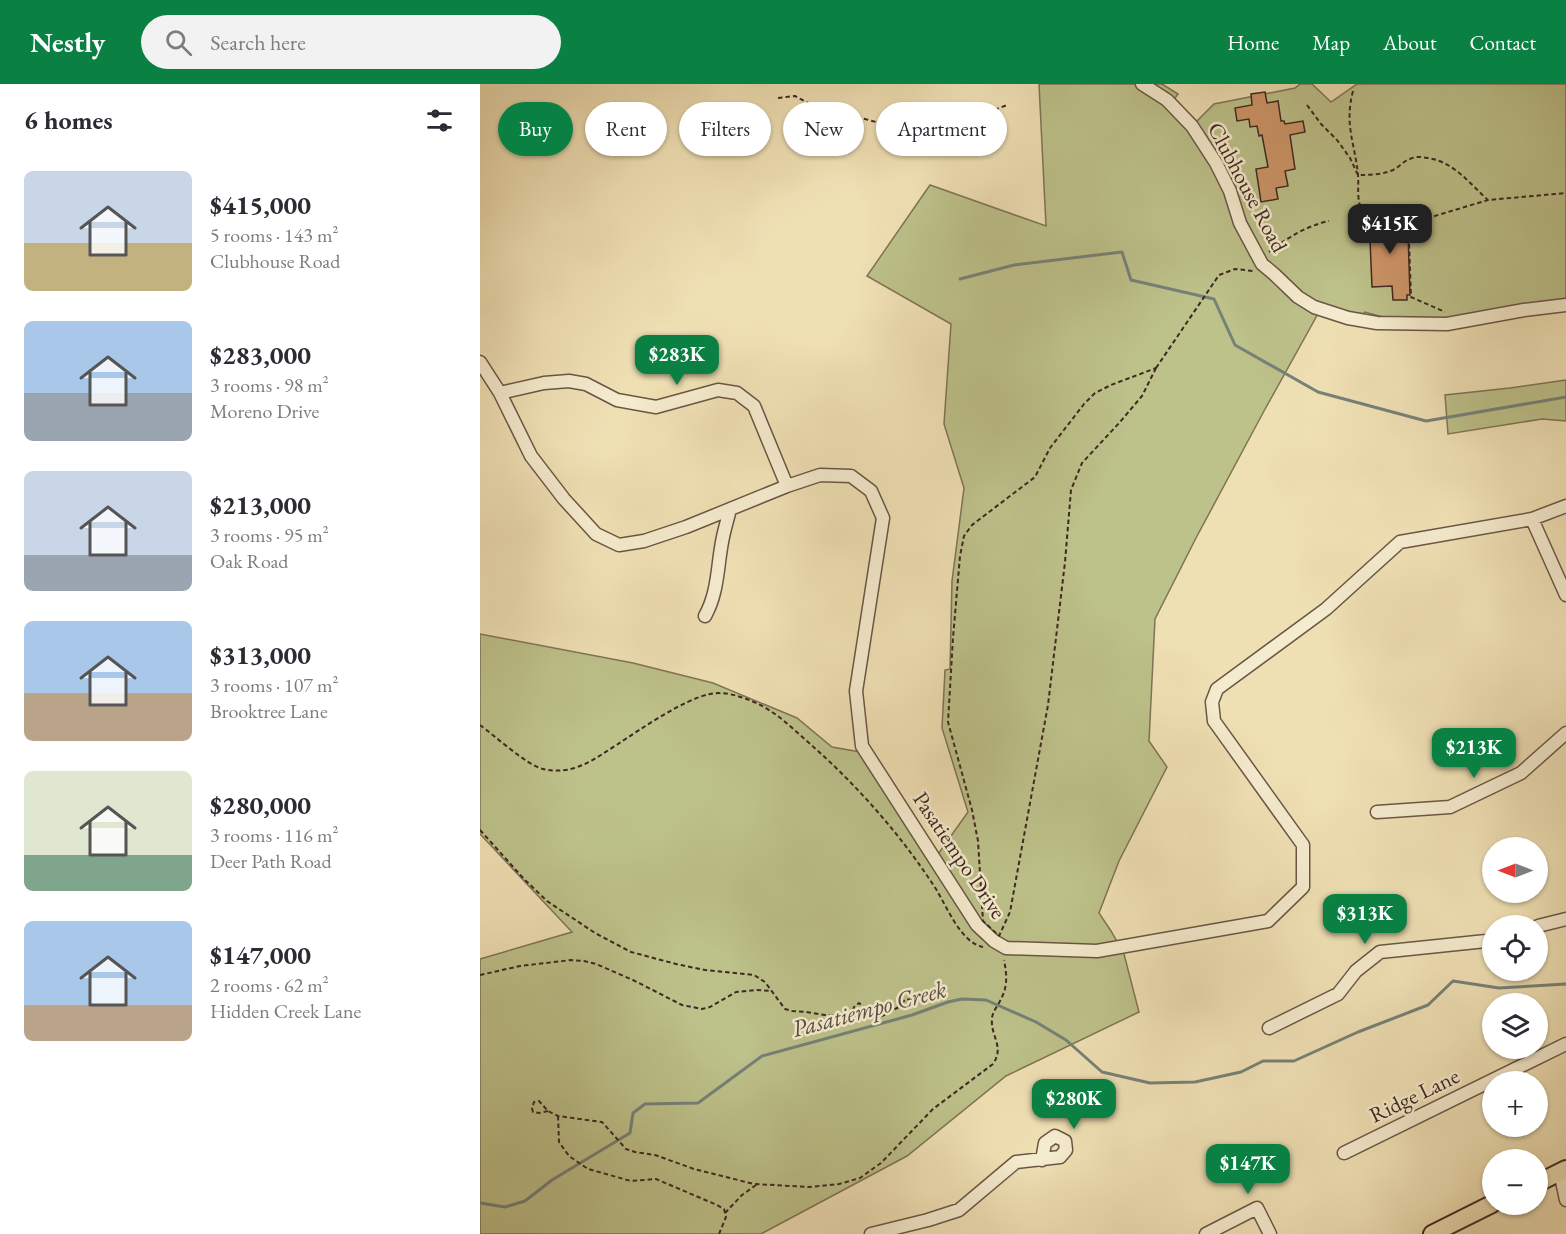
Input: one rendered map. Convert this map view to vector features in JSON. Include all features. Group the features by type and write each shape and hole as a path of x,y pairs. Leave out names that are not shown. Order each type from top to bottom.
{"main road":[{"path":"1548,1178 1563,1171"},
{"path":"1432,1234 1482,1209"}],"street":[{"name":"Clubhouse Road","path":"1142,84 1167,100 1192,126 1216,163 1230,191 1240,223 1262,264 1298,297 1314,307 1348,318 1377,323 1447,324 1566,305"},
{"name":"Pasatiempo Drive","path":"480,362 500,393 531,456 564,499 596,534 619,545 644,541 820,475 851,476 871,491 883,518 856,691 862,746 977,925 997,938 1006,948 1097,951 1268,921 1303,887 1303,845 1214,721 1212,702 1217,689 1326,609 1400,542 1532,519 1566,506"},
{"path":"500,393 544,383 569,381 586,384 616,400 656,407 718,390 737,393 754,406 787,486"},
{"path":"705,616 711,604 719,570 730,509"},
{"path":"1532,519 1566,595"},
{"path":"1377,812 1450,807 1521,773 1566,734"},
{"path":"1548,923 1566,918"},
{"path":"1269,1028 1338,994 1356,971 1380,952 1482,941"},
{"name":"Ridge Lane","path":"1344,1153 1566,1044"},
{"path":"871,1234 959,1210 1016,1162 1042,1160"},
{"path":"1563,1171 1566,1200"},
{"path":"1206,1234 1257,1208 1270,1234"}],"path":[{"path":"1353,91 1349,105 1349,121 1358,175 1359,205 1363,212 1404,212 1428,218 1488,200 1566,193"},
{"path":"778,98 795,96 810,104 876,122"},
{"path":"1307,105 1337,140 1350,158 1358,175"},
{"path":"1358,175 1377,174 1396,169 1414,157 1437,159 1453,167 1488,200"},
{"path":"1408,214 1412,297 1444,312"},
{"path":"480,726 531,764 543,769 574,769 588,764 698,698 720,693 731,694 754,702 781,718 862,795 920,865 959,929 976,946 984,948 990,946 997,938 1010,912 1048,705 1071,490 1082,463 1142,396 1156,368 1219,275 1235,269 1258,272 1265,255 1285,240 1303,230 1329,221"},
{"path":"997,938 983,921 978,841 948,722 957,584 964,536 972,525 1035,477 1050,448 1095,393 1156,368"},
{"path":"480,830 546,901 614,944 639,955 729,974 754,975 765,982 785,1009 792,1011 850,1017 882,1016 897,1008 911,1005 912,1000 906,999 897,1008"},
{"path":"548,1111 533,1112 532,1105 539,1101 548,1111 558,1116 602,1122 626,1149 655,1155 756,1185 809,1187 839,1184 860,1178 881,1163 933,1109 993,1064 998,1051 992,1021 993,1012 1000,1002 1007,982 1003,957"},
{"path":"480,975 520,966 571,960 584,961 633,980 682,1005 702,1009 736,992 771,991"},
{"path":"850,1017 854,1007 859,1004 864,1007 857,1017"},
{"path":"558,1116 558,1142 569,1156 588,1169 630,1181 656,1179 717,1205 724,1209 726,1217 719,1234"},
{"path":"725,1214 742,1195 756,1185"}],"green space":[{"path":"1039,84 1162,84 1178,94 1169,106 1192,126 1214,104 1295,88 1300,84 1312,84 1331,102 1357,84 1566,84 1566,303 1462,321 1394,320 1365,312 1363,314 1349,312 1346,324 1319,312 1196,538 1155,619 1149,741 1167,767 1119,861 1099,913 1124,954 1139,1012 1006,1076 907,1156 761,1234 480,1234 480,959 572,932 480,834 480,634 633,663 713,683 797,718 832,747 872,754 936,857 968,812 942,728 945,670 950,669 952,581 964,488 944,424 951,324 867,276 930,185 1046,226"},
{"path":"1566,380 1566,421 1542,419 1448,434 1445,395"}],"building":[{"path":"1265,92 1267,103 1278,101 1281,121 1285,124 1303,121 1305,132 1290,135 1295,169 1285,171 1288,186 1276,188 1278,199 1261,202 1256,169 1268,167 1262,135 1259,136 1257,126 1250,127 1249,119 1237,121 1235,108 1252,105 1251,94"},
{"path":"1404,215 1405,232 1408,232 1410,295 1407,295 1407,300 1393,300 1392,286 1372,287 1369,216"}],"waterway":[{"path":"960,279 1014,265 1122,252 1131,280 1214,299 1235,345 1318,392 1426,421 1566,397"},
{"name":"Pasatiempo Creek","path":"480,1203 505,1207 525,1201 552,1180 630,1133 633,1113 645,1104 698,1103 762,1056 962,999 986,1000 1036,1022 1066,1040 1102,1072 1150,1083 1195,1082 1241,1072 1263,1061 1294,1061 1358,1032 1428,1005 1453,981 1499,988 1566,984"}]}
